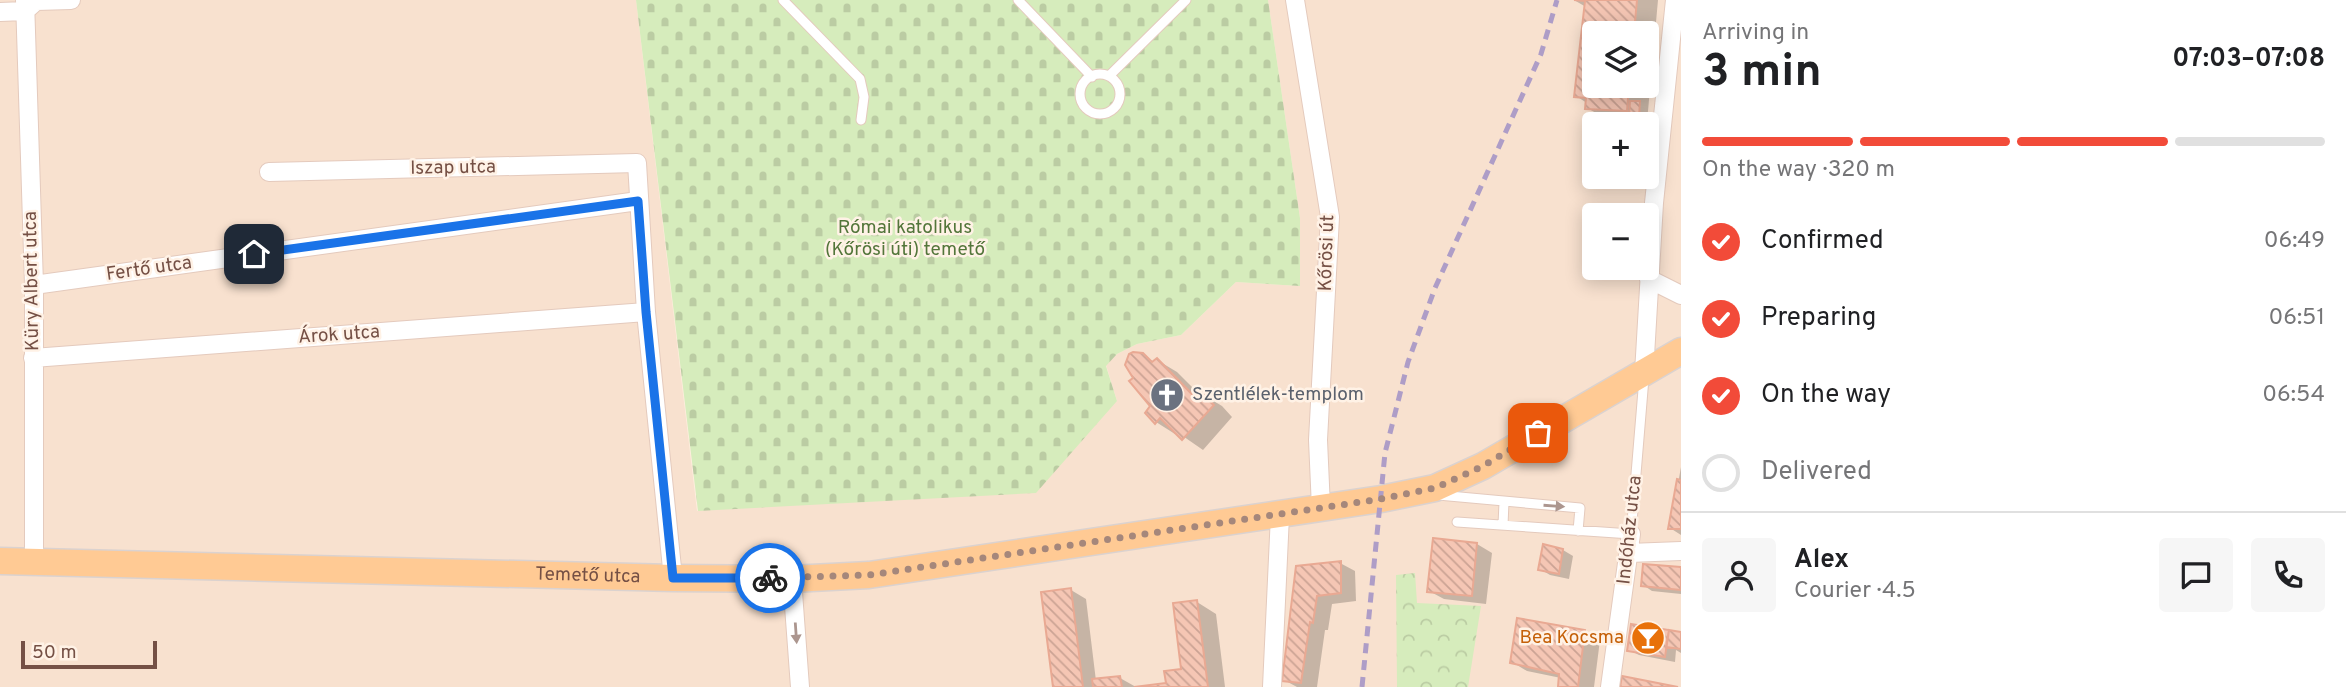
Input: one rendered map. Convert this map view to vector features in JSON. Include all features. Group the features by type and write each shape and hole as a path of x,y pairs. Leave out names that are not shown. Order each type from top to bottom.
{"main road":[{"name":"Temető utca","path":"0,561 673,578 792,579 869,575 1280,515 1435,488 1483,466 1681,351"}],"street":[{"path":"0,12 36,1 71,0"},
{"name":"Kőrösi út","path":"1295,0 1330,217 1318,440 1321,508"},
{"path":"1655,203 1675,0"},
{"name":"Küry Albert utca","path":"25,5 34,285 34,562"},
{"name":"Iszap utca","path":"270,172 637,163 638,201"},
{"path":"638,201 646,312 673,578"},
{"name":"Fertő utca","path":"34,285 638,201"},
{"path":"1644,373 1648,280"},
{"path":"1650,280 1681,295"},
{"name":"Árok utca","path":"33,358 646,312"},
{"path":"1272,687 1280,515"},
{"path":"1630,543 1681,551"},
{"name":"Indóház utca","path":"1609,687 1630,543"},
{"path":"792,579 800,687"}],"lane":[{"path":"783,0 860,79 864,97 861,120"},
{"path":"1018,0 1092,77"},
{"path":"1109,76 1118,85 1120,97 1115,108 1100,114 1086,107 1081,97 1083,85 1092,77 1109,76 1186,0"},
{"name":"Indóház utca","path":"1630,543 1644,373"},
{"path":"1416,493 1580,508 1578,531"},
{"path":"1503,525 1504,502"},
{"path":"1457,522 1578,531 1630,543"}],"shaded area":[{"path":"0,0 636,0 697,511 1117,401 1106,365 1117,354 1137,344 1181,335 1236,282 1300,286 1300,218 1268,0 1681,0 1681,687 0,687"}],"green space":[{"name":"Római katolikus (Kőrösi úti) temető","path":"636,0 1268,0 1300,218 1300,286 1236,282 1181,335 1137,344 1117,354 1106,366 1117,401 1036,493 698,511"},
{"path":"1415,573 1417,603 1481,606 1468,687 1397,687 1396,575"}],"building":[{"path":"1574,0 1637,0 1635,21 1583,21 1585,1"},
{"path":"1582,27 1582,98 1574,97"},
{"path":"1586,98 1628,98 1627,111 1585,109"},
{"path":"1630,101 1640,101 1639,112 1629,112"},
{"name":"Szentlélek-templom","path":"1143,353 1152,362 1157,358 1196,398 1202,392 1214,405 1182,440 1160,418 1155,424 1145,413 1150,406 1129,381 1133,378 1125,365 1129,354"},
{"path":"1677,479 1681,480 1681,529 1668,529"},
{"path":"1433,538 1477,543 1472,596 1427,592"},
{"path":"1543,544 1563,549 1559,574 1538,570"},
{"path":"1341,561 1341,593 1317,596 1313,623 1310,622 1301,683 1282,681 1296,566"},
{"path":"1643,564 1681,567 1681,590 1641,586"},
{"path":"1071,588 1083,687 1053,687 1041,592"},
{"path":"1197,600 1208,687 1134,687 1166,683 1164,671 1181,669 1173,603"},
{"path":"1517,618 1585,630 1578,687 1558,687 1559,674 1510,663"},
{"name":"Bea Kocsma","path":"1631,624 1669,630 1665,657 1627,651"},
{"path":"1669,630 1681,632 1681,649 1666,647"},
{"path":"1120,676 1122,687 1093,687 1092,679"},
{"path":"1622,676 1678,687 1620,687"}],"railway":[{"path":"1362,687 1385,453 1408,362 1435,288 1541,54 1557,0"}],"way so far":[{"path":"770,578 869,575 1111,541 1416,493 1435,488 1483,466 1538,433"}],"place":[{"name":"Szentlélek-templom","path":"1167,395"},
{"name":"Bea Kocsma","path":"1648,638"}],"route":[{"path":"254,254 638,201 646,312 673,578 770,578"}]}
